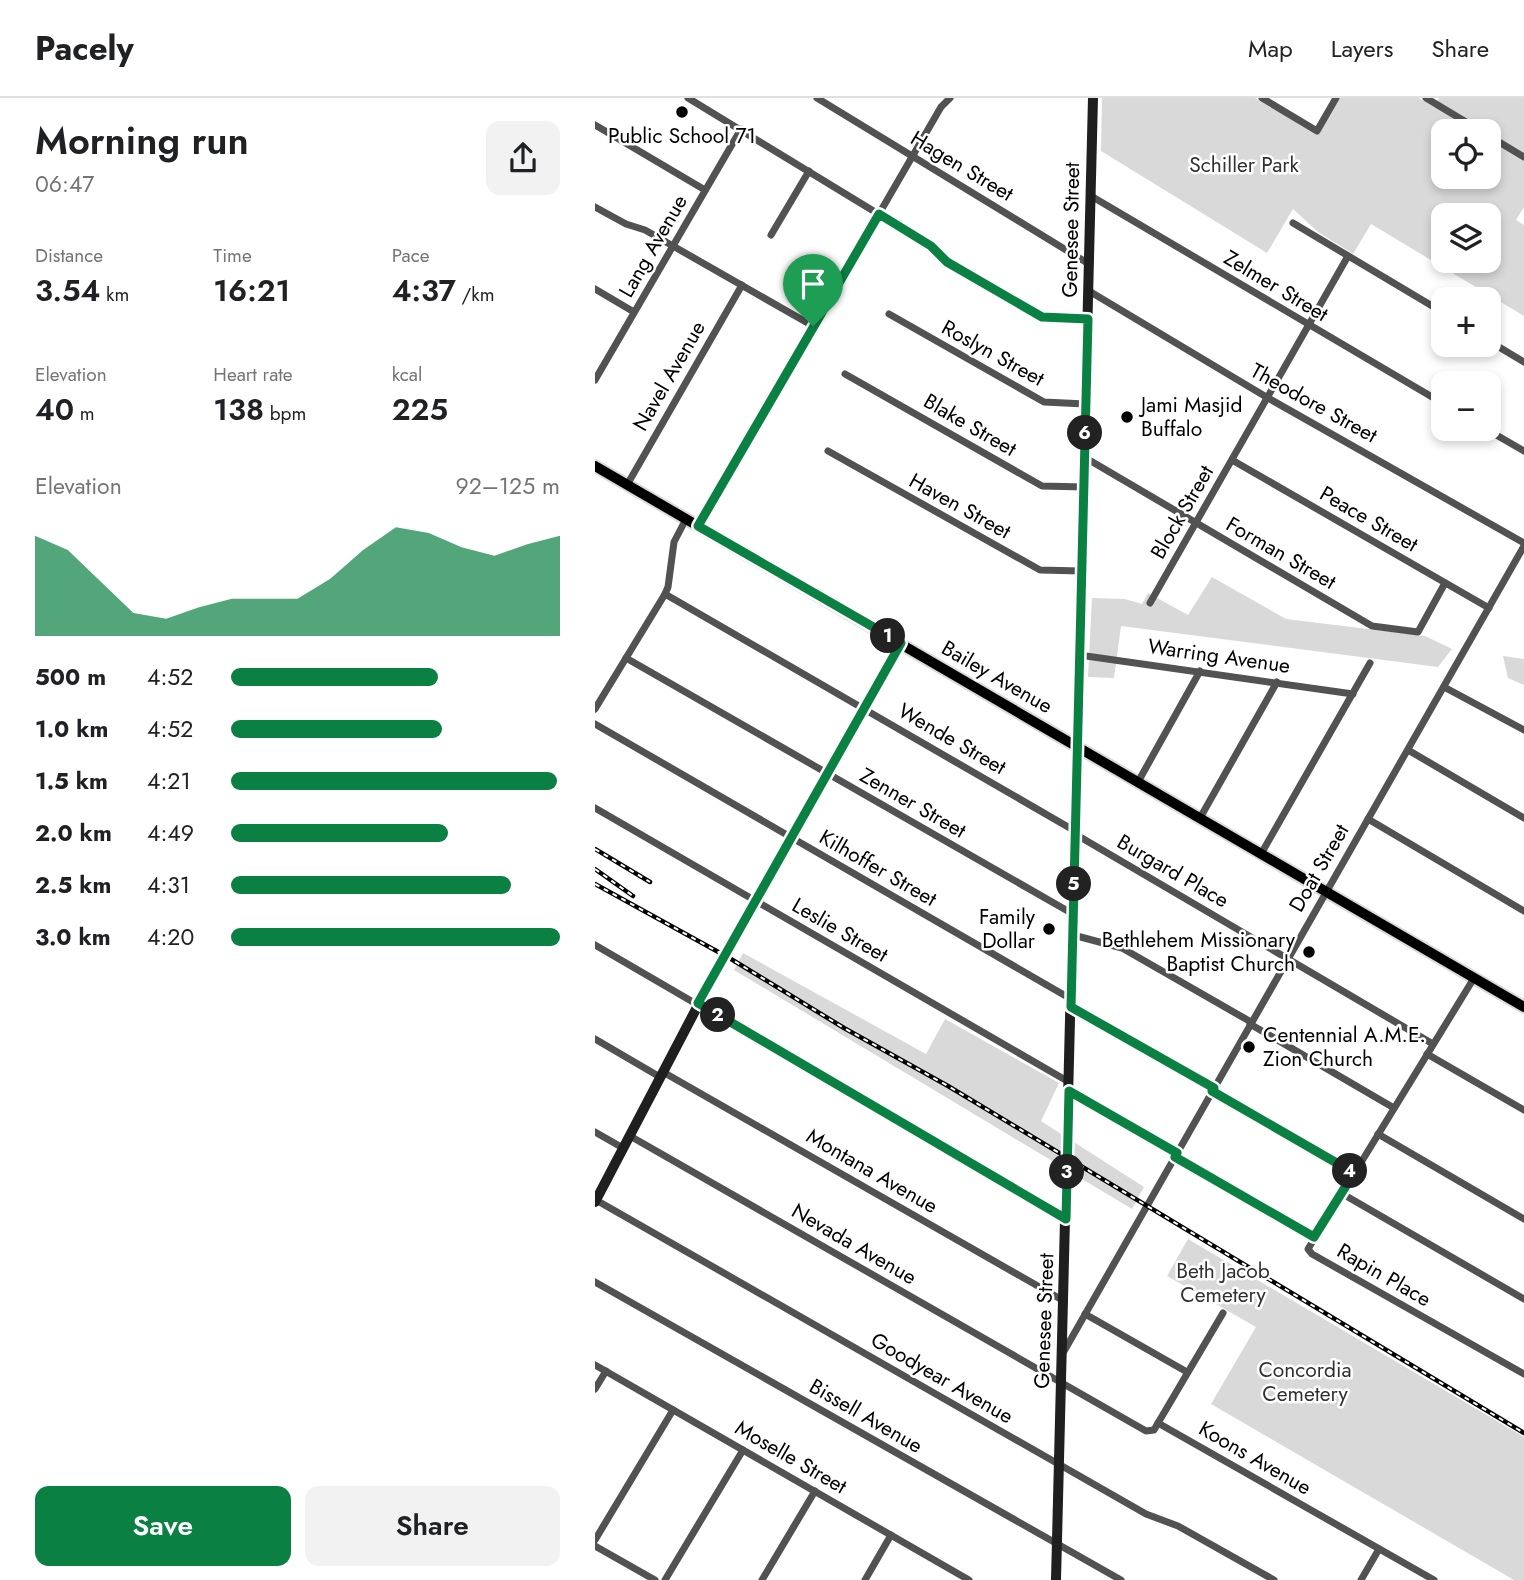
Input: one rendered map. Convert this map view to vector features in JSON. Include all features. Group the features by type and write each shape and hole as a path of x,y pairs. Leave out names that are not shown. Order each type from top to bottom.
{"main road":[{"name":"Genesee Street","path":"1056,1580 1093,98"},
{"name":"Bailey Avenue","path":"595,466 1524,1007"},
{"path":"596,1201 698,1003 901,643"}],"street":[{"path":"688,98 702,101 741,129 931,246 947,262 1042,317 1088,319"},
{"name":"Hagen Street","path":"817,98 1089,264"},
{"path":"698,526 941,107 950,98"},
{"path":"1262,98 1317,131 1336,98"},
{"path":"1426,98 1461,119"},
{"path":"595,125 705,190"},
{"name":"Lang Avenue","path":"596,376 741,129"},
{"path":"1501,143 1524,157"},
{"path":"771,235 810,171"},
{"name":"Zelmer Street","path":"1091,197 1431,397"},
{"path":"595,207 673,245 813,326"},
{"path":"1293,223 1431,305"},
{"name":"Block Street","path":"1150,603 1348,256"},
{"name":"Navel Avenue","path":"627,485 742,285"},
{"path":"595,289 634,312"},
{"name":"Theodore Street","path":"1089,291 1268,398 1524,544"},
{"name":"Roslyn Street","path":"888,314 1044,402 1085,404"},
{"path":"1501,348 1524,362"},
{"name":"Blake Street","path":"845,374 1042,486 1084,487"},
{"path":"1501,438 1524,451"},
{"name":"Haven Street","path":"828,451 1040,570 1081,571"},
{"name":"Forman Street","path":"1084,457 1372,626 1418,632 1445,583"},
{"name":"Peace Street","path":"1232,460 1489,608"},
{"path":"595,709 665,594 674,542 686,519"},
{"name":"Doat Street","path":"1063,1353 1524,544"},
{"name":"Wende Street","path":"665,594 1075,833"},
{"name":"Warring Avenue","path":"1079,655 1353,694"},
{"name":"Zenner Street","path":"626,658 1073,914"},
{"path":"1261,854 1370,663"},
{"path":"1138,782 1200,671"},
{"path":"1200,818 1277,682"},
{"path":"1444,687 1524,730"},
{"name":"Kilhoffer Street","path":"595,724 1071,1003 1354,1173"},
{"path":"1408,750 1524,818"},
{"name":"Leslie Street","path":"595,808 1069,1087"},
{"path":"1368,819 1524,911"},
{"name":"Burgard Place","path":"1075,833 1433,1044"},
{"path":"1073,935 1122,948 1394,1108"},
{"path":"595,945 1066,1219"},
{"path":"1314,1237 1474,978"},
{"name":"Montana Avenue","path":"595,1039 1064,1301"},
{"path":"1427,1054 1524,1110"},
{"name":"Rapin Place","path":"1069,1087 1176,1155 1314,1237 1308,1247 1312,1254 1524,1374"},
{"path":"595,1132 623,1148"},
{"path":"1378,1134 1524,1219"},
{"name":"Nevada Avenue","path":"629,1136 1062,1382"},
{"path":"1341,1193 1524,1299"},
{"name":"Goodyear Avenue","path":"596,1201 1146,1514 1188,1531 1275,1580"},
{"name":"Bissell Avenue","path":"595,1282 1121,1580"},
{"path":"1158,1423 1223,1313"},
{"path":"1085,1314 1187,1372"},
{"name":"Moselle Street","path":"595,1365 969,1580"},
{"path":"595,1389 606,1371"},
{"name":"Koons Avenue","path":"1062,1382 1146,1431 1154,1430 1158,1423 1434,1580"},
{"path":"595,1540 673,1410"},
{"path":"665,1580 743,1450"},
{"path":"762,1580 815,1491"},
{"path":"865,1580 891,1535"},
{"path":"595,1546 655,1580"},
{"path":"1361,1580 1379,1549"}],"green space":[{"name":"Schiller Park","path":"1102,98 1255,98 1317,135 1340,98 1419,98 1434,107 1439,98 1524,98 1524,207 1516,220 1524,225 1524,316 1501,302 1501,287 1476,287 1452,273 1501,273 1501,203 1431,203 1431,260 1371,224 1353,254 1318,232 1293,209 1267,253 1101,151"},
{"path":"1212,577 1286,619 1425,636 1452,649 1438,667 1121,626 1114,678 1088,677 1092,598 1125,599 1142,604 1148,593 1188,615"},
{"path":"1503,656 1524,659 1524,685 1508,678"},
{"path":"743,953 926,1054 945,1019 1059,1083 1041,1121 1144,1187 1132,1209 734,970"},
{"name":"Concordia Cemetery","path":"1188,1239 1524,1437 1524,1580 1514,1580 1211,1404 1256,1327 1167,1276"}],"railway":[{"path":"595,849 650,882"},
{"path":"595,869 633,896"},
{"path":"595,884 731,959 844,1028 948,1086 1524,1433"}],"place":[{"name":"Public School 71","path":"682,112"},
{"name":"Jami Masjid Buffalo","path":"1127,417"},
{"name":"Family Dollar","path":"1049,929"},
{"name":"Bethlehem Missionary Baptist Church","path":"1309,952"},
{"name":"Centennial A.M.E. Zion Church","path":"1249,1047"}],"route":[{"path":"879,214 931,246 947,262 1042,317 1088,319 1071,1007 1214,1088 1212,1091 1354,1173 1314,1237 1175,1157 1177,1153 1069,1091 1066,1219 698,1003 901,643 698,526 813,326 879,214"}],"park label":[{"name":"Beth Jacob Cemetery","path":"1223,1283"}]}
